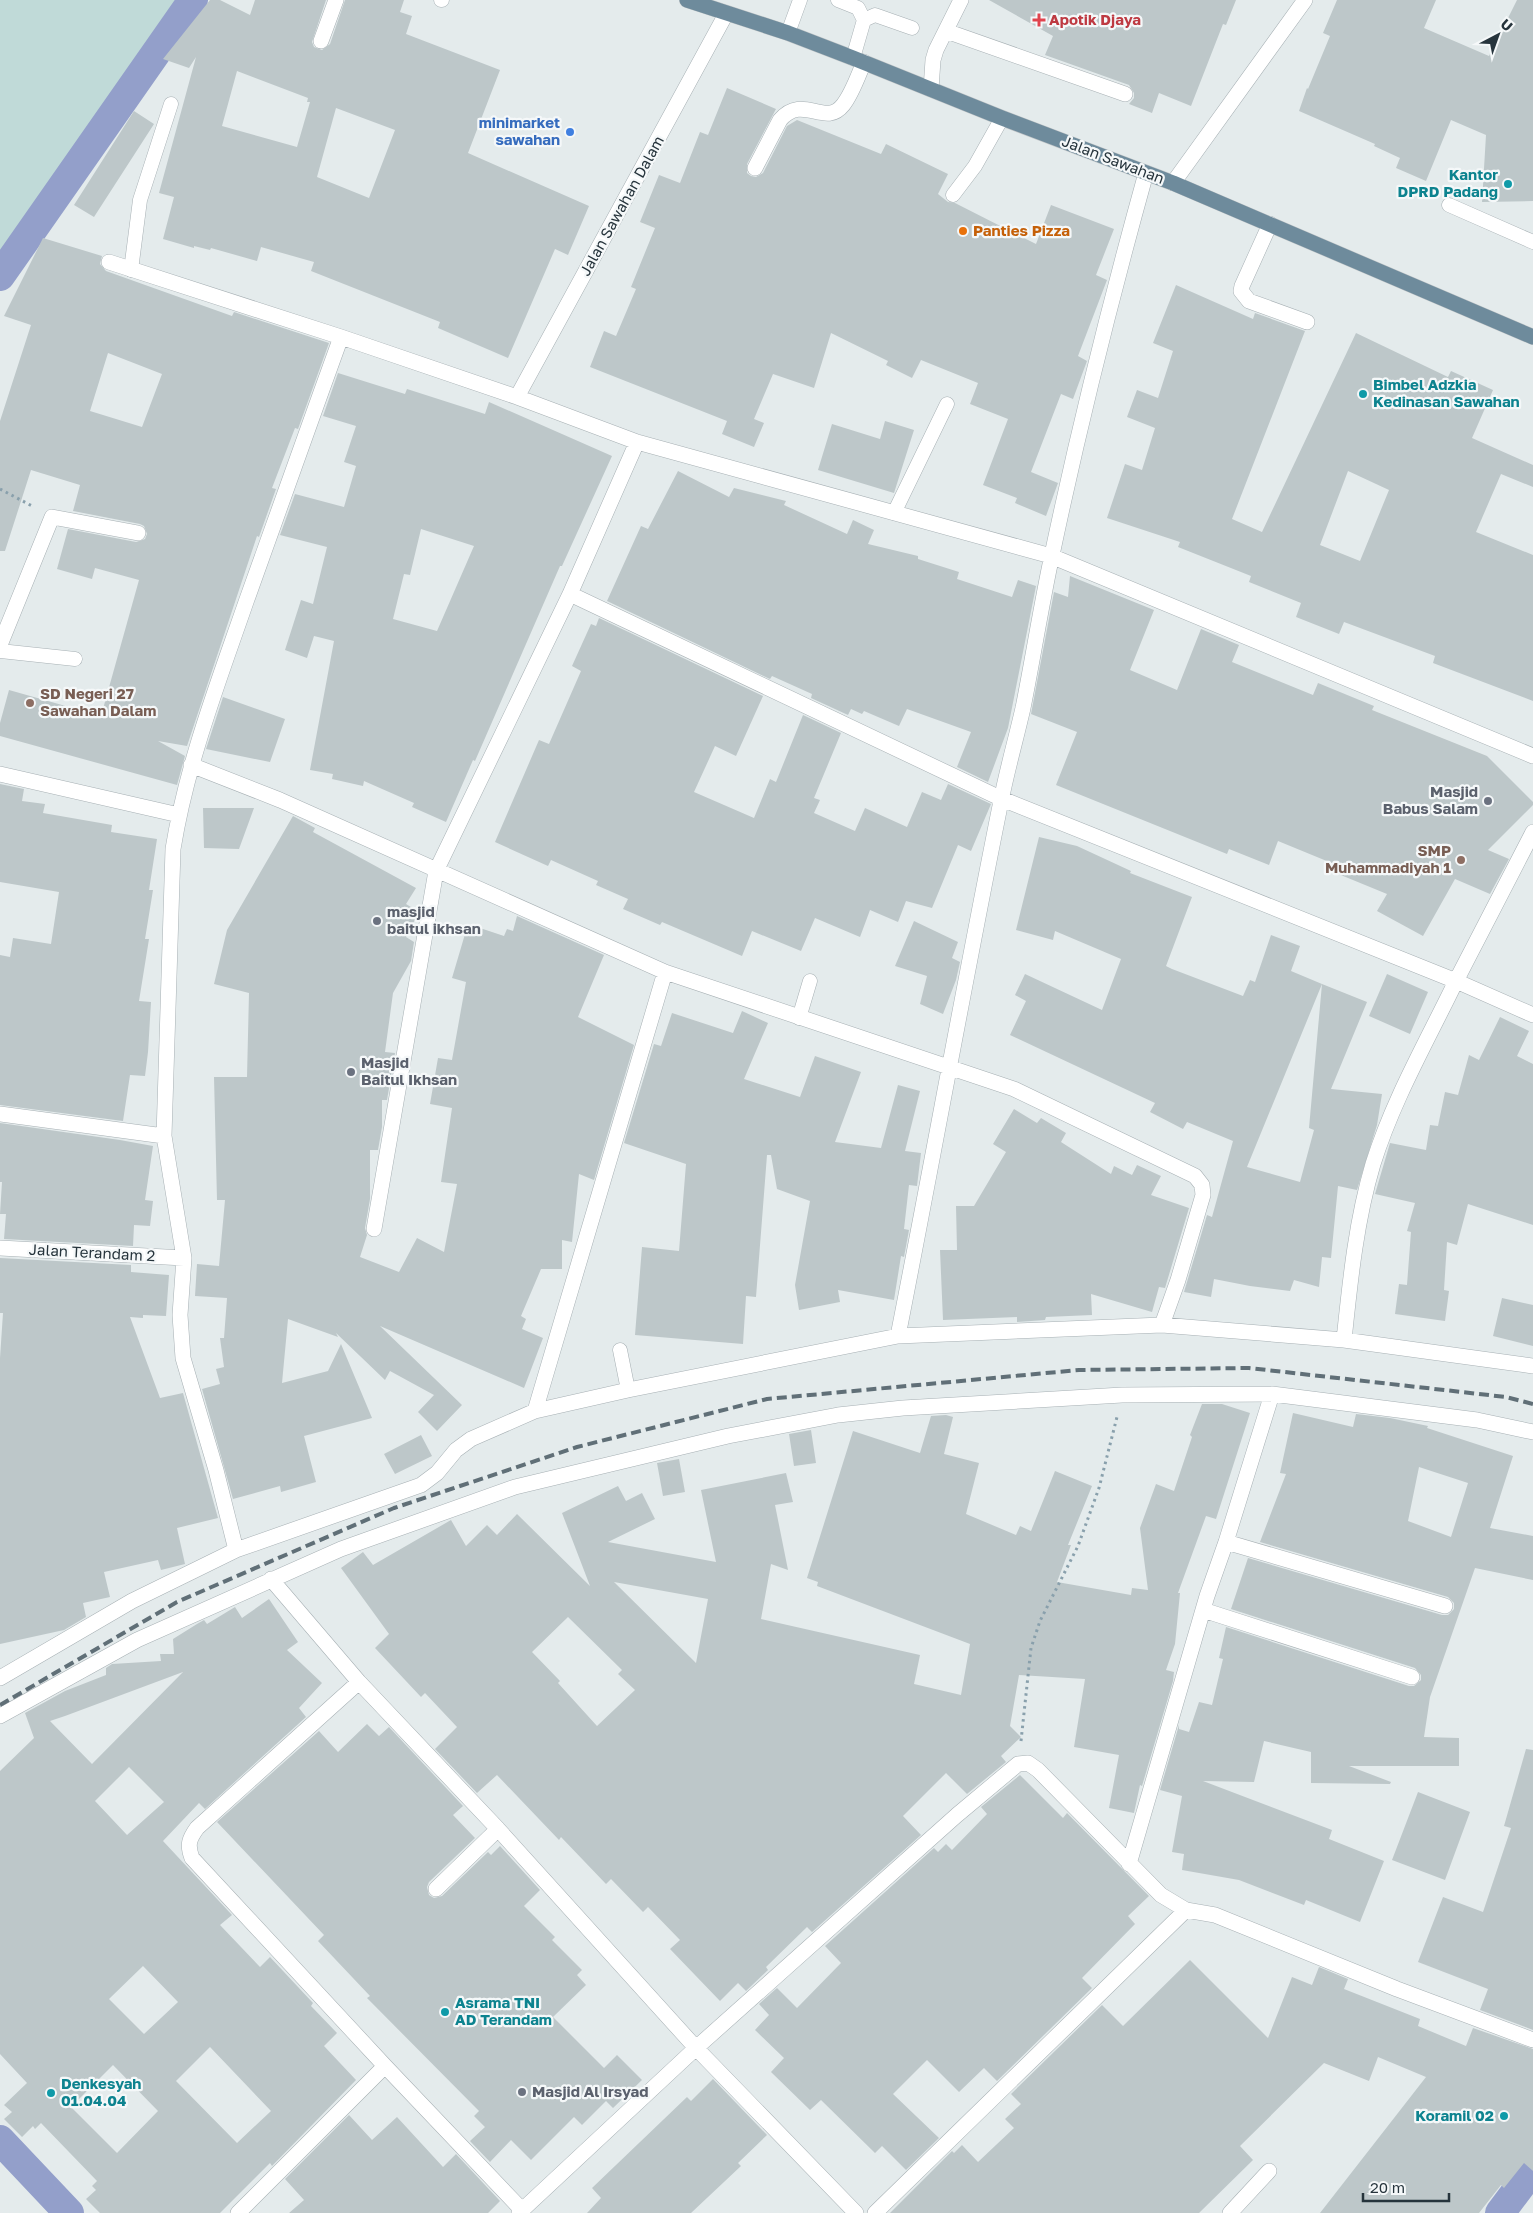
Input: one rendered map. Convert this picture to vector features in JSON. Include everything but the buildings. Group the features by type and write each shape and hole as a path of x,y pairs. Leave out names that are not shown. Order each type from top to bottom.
{"main road":[{"name":"Jalan Sawahan","path":"687,0 788,33 1002,118 1173,183 1533,336"}],"street":[{"path":"321,41 336,0"},
{"path":"931,89 933,60 960,0"},
{"path":"1173,183 1306,0"},
{"name":"Jalan Sawahan Dalam","path":"518,398 726,14"},
{"path":"946,31 1125,94"},
{"path":"755,168 785,114 799,108 829,114 844,104 858,60"},
{"path":"898,1336 1002,799 1023,709 1051,556 1083,421 1090,380 1098,362 1108,311 1117,285 1122,258 1146,173"},
{"path":"1270,224 1241,291 1249,302 1308,322"},
{"path":"109,262 341,337 518,398 637,442 1051,556 1533,756"},
{"path":"236,1550 216,1470 183,1358 180,1315 184,1258 164,1136 174,848 179,816 191,765 212,699 341,337"},
{"path":"374,1229 436,870 570,594 637,442"},
{"path":"0,645 52,517 138,533"},
{"path":"570,594 1002,799 1456,981 1533,1015"},
{"path":"191,765 280,800 665,972 1014,1089 1195,1176 1202,1184 1203,1195 1178,1280 1162,1325"},
{"path":"0,774 179,816"},
{"path":"1344,1340 1350,1275 1373,1165 1392,1113 1456,981 1533,832"},
{"path":"535,1411 665,972"},
{"path":"0,1114 164,1136"},
{"name":"Jalan Terandam 2","path":"0,1248 184,1258"},
{"path":"0,1678 132,1601 236,1550 421,1485 438,1473 456,1450 471,1438 535,1411 628,1390 898,1336 1162,1325 1344,1340 1533,1366"},
{"path":"1129,1864 1204,1610 1272,1394"},
{"path":"0,1716 137,1640 270,1578 341,1548 515,1487 728,1436 838,1416 903,1408 1122,1395 1272,1394 1477,1420 1533,1432"},
{"path":"1226,1542 1446,1606"},
{"path":"270,1578 360,1682 498,1830 696,2048 856,2213"},
{"path":"1204,1610 1412,1677"},
{"path":"360,1682 197,1828 190,1837 188,1847 192,1858 522,2212 696,2048 957,1815 1018,1764 1028,1763 1038,1770 1161,1895 1186,1910 1215,1915 1397,1989 1533,2040"},
{"path":"436,1889 498,1830"},
{"path":"874,2213 1186,1910"},
{"path":"238,2213 385,2066"},
{"path":"1230,2213 1269,2172"}],"lane":[{"path":"788,33 800,0"},
{"path":"838,0 858,8 864,20 858,60"},
{"path":"864,20 874,15 912,28"},
{"path":"131,270 140,200 171,104"},
{"path":"953,195 975,166 1002,118"},
{"path":"1449,205 1533,242"},
{"path":"894,513 947,404"},
{"path":"0,651 75,659"},
{"path":"799,1018 810,981"},
{"path":"620,1350 628,1390"}],"path":[{"path":"0,488 52,517"},
{"path":"1018,1764 1031,1648 1040,1622 1078,1546 1099,1488 1122,1395"}],"shaded area":[{"path":"0,0 177,0 0,268"}],"waterway":[{"path":"0,276 193,0"},
{"path":"0,2140 69,2213"},
{"path":"1500,2213 1533,2169"}],"railway":[{"path":"0,1705 177,1602 394,1508 577,1447 767,1399 1079,1370 1249,1368 1506,1397 1533,1404"}],"place":[{"name":"Apotik Djaya","path":"1039,20"},
{"name":"minimarket sawahan","path":"570,132"},
{"name":"Kantor DPRD Padang","path":"1508,184"},
{"name":"Panties Pizza","path":"963,231"},
{"name":"Bimbel Adzkia Kedinasan Sawahan","path":"1363,394"},
{"name":"SD Negeri 27 Sawahan Dalam","path":"30,703"},
{"name":"Masjid Babus Salam","path":"1488,801"},
{"name":"SMP Muhammadiyah 1","path":"1461,860"},
{"name":"masjid baitul ikhsan","path":"377,921"},
{"name":"Masjid Baitul Ikhsan","path":"351,1072"},
{"name":"Asrama TNI AD Terandam","path":"445,2012"},
{"name":"Masjid Al Irsyad","path":"522,2092"},
{"name":"Denkesyah 01.04.04","path":"51,2093"},
{"name":"Koramil 02","path":"1504,2116"}]}
